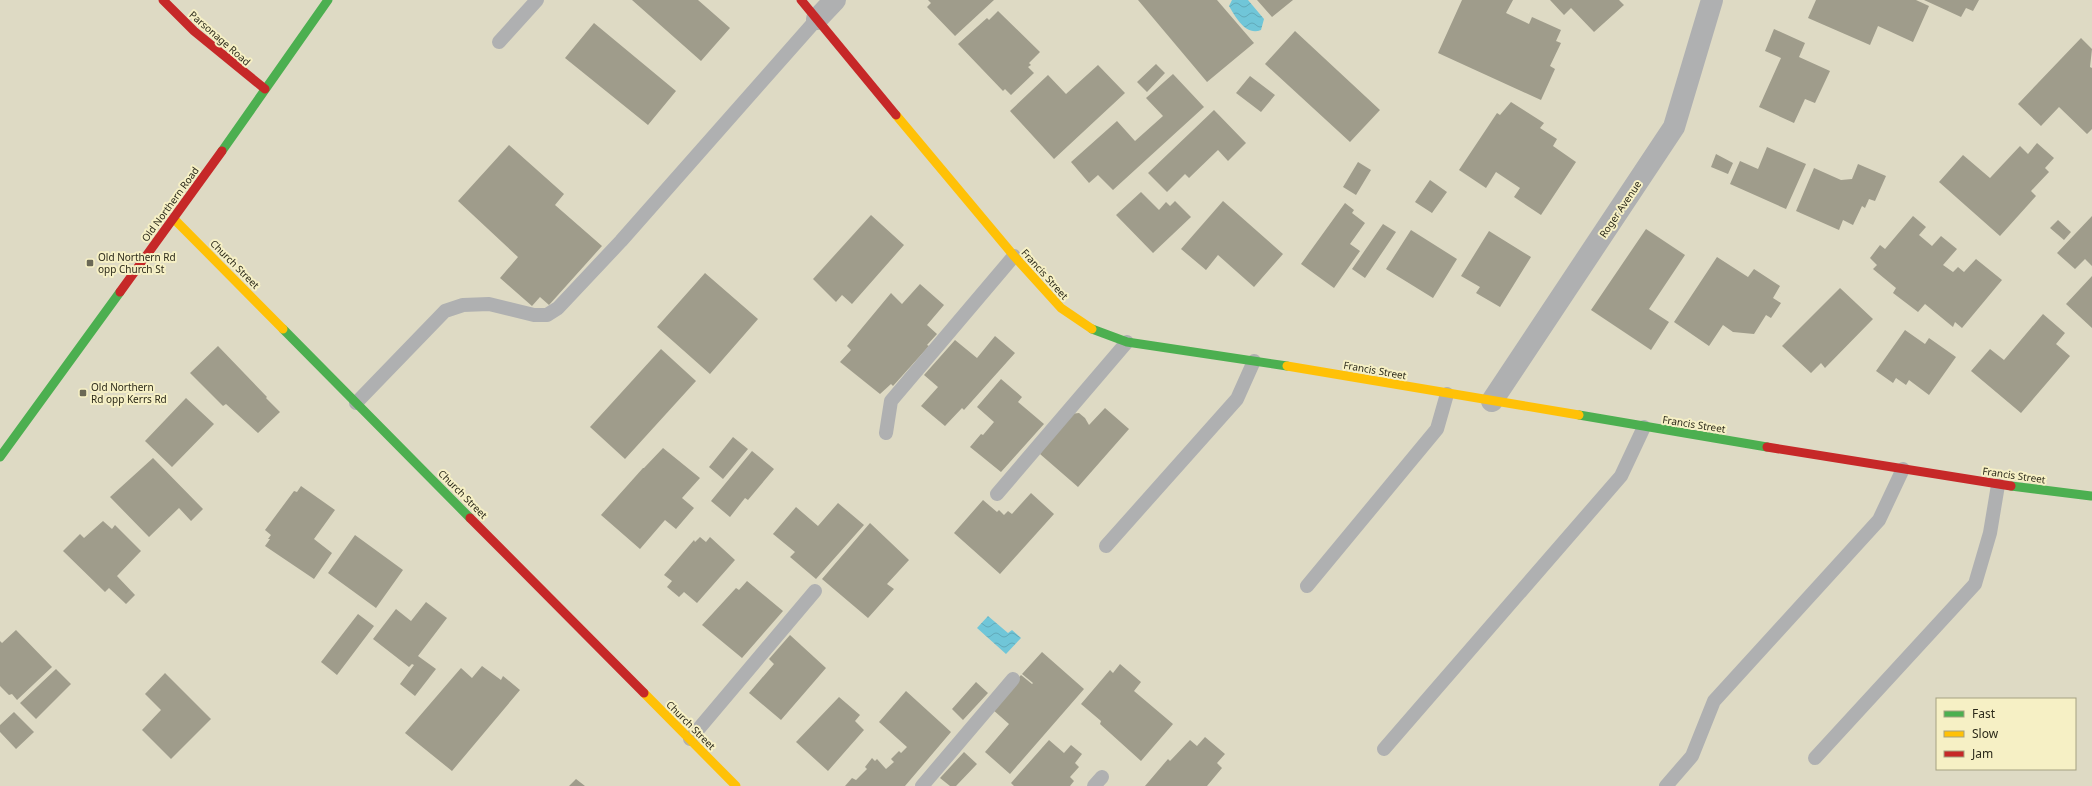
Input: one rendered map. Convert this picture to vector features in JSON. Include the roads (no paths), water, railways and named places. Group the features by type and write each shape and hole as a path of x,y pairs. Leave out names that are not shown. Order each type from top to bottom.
{"street":[{"name":"Parsonage Road","path":"163,0 194,32 265,89"},
{"name":"Old Northern Road","path":"0,457 174,218 328,0"},
{"name":"Francis Street","path":"801,0 1014,256 1061,308 1090,328 1127,342 1254,361 1998,485 2092,496"},
{"path":"817,19 835,0"},
{"name":"Roger Avenue","path":"1492,401 1674,127 1712,0"},
{"name":"Church Street","path":"174,218 736,786"}],"lane":[{"path":"499,42 537,0"},
{"path":"356,403 445,311 463,305 489,304 534,315 547,315 558,308 621,241 817,19"},
{"path":"886,433 891,402 1014,256"},
{"path":"997,494 1127,342"},
{"path":"1106,546 1237,400 1254,361"},
{"path":"1306,586 1436,430 1447,394"},
{"path":"1384,749 1621,476 1644,427"},
{"path":"1666,786 1692,756 1714,701 1879,520 1903,469"},
{"path":"1815,758 1975,584 1990,533 1998,485"},
{"path":"690,739 815,591"},
{"path":"922,786 1013,679"}],"water":[{"path":"1232,0 1248,0 1264,19 1261,30 1251,30 1242,25 1229,6"},
{"path":"988,616 1008,633 1012,630 1021,638 1006,654 977,628"}],"place":[{"name":"Old Northern Rd opp Church St","path":"90,263"},
{"name":"Old Northern Rd opp Kerrs Rd","path":"83,393"}]}
